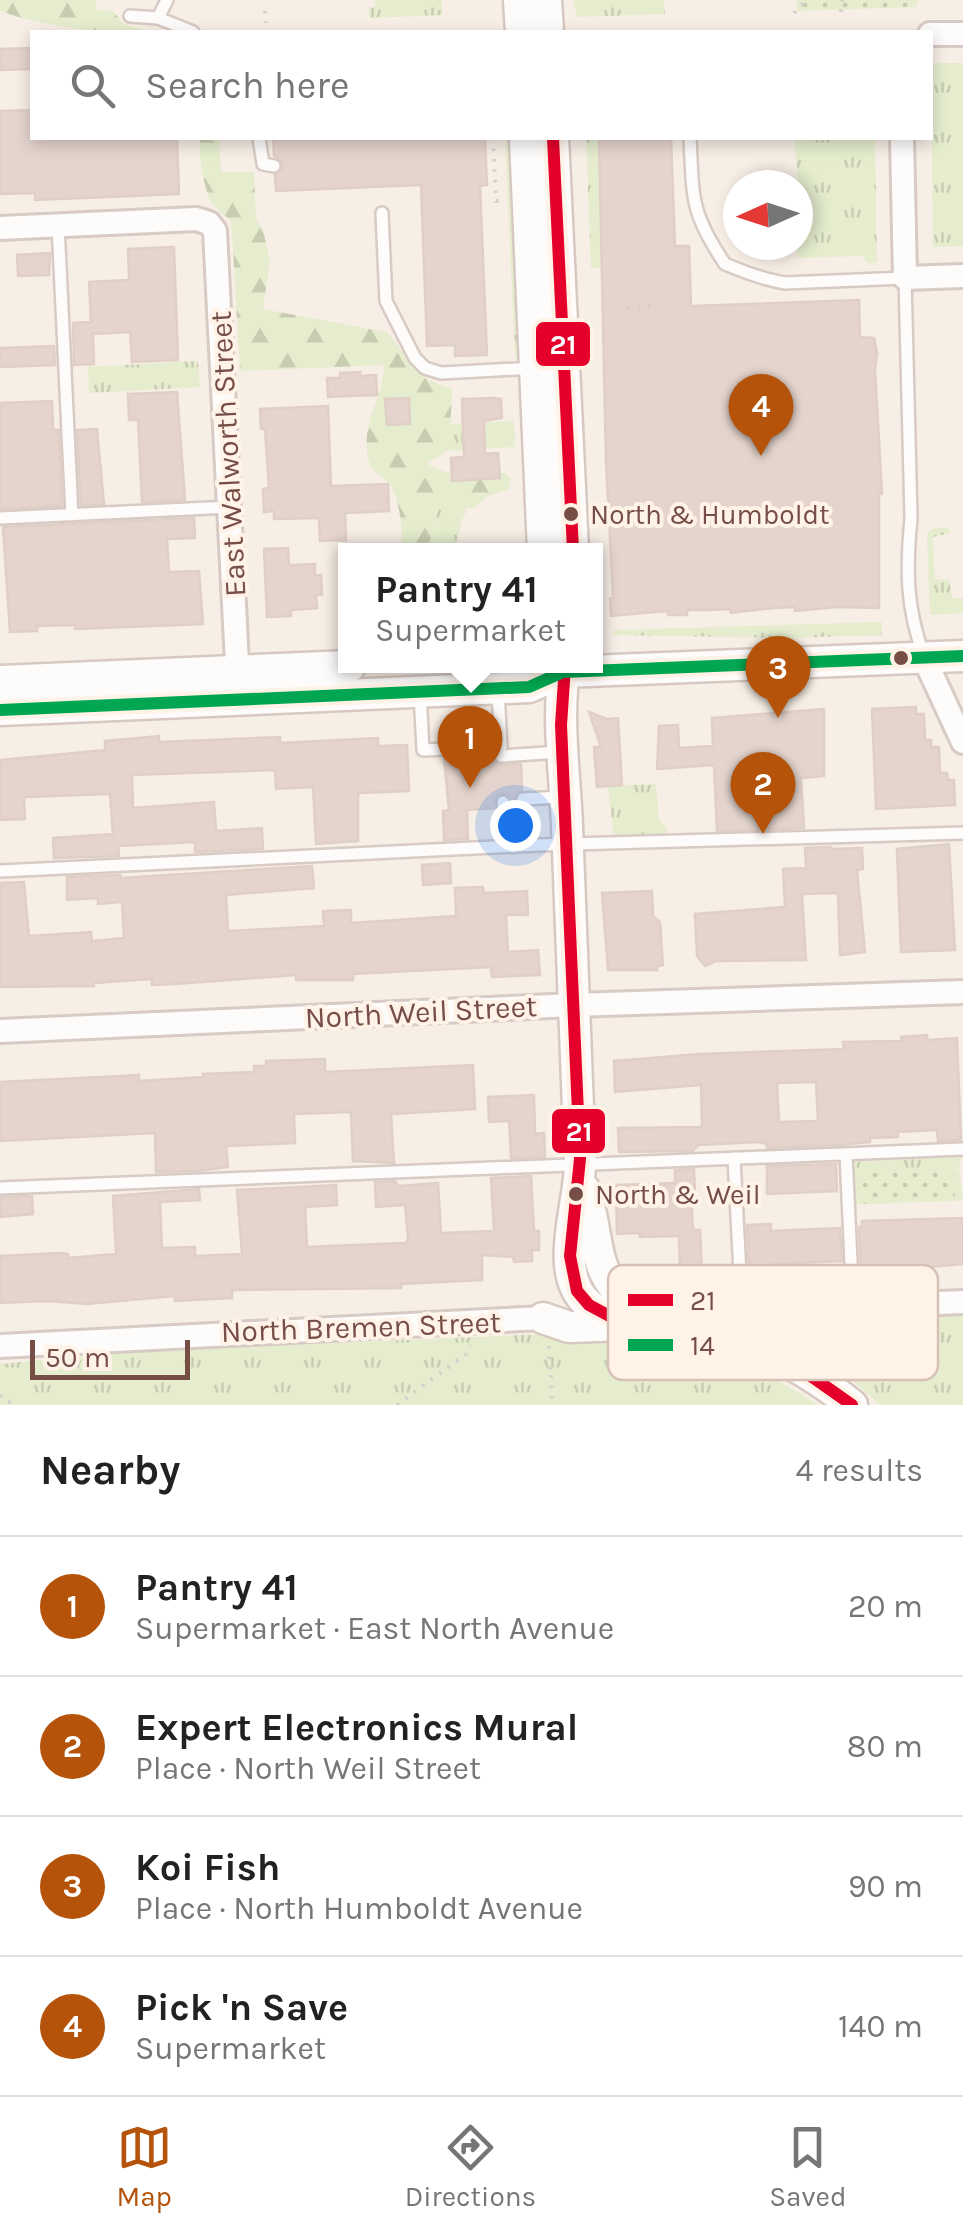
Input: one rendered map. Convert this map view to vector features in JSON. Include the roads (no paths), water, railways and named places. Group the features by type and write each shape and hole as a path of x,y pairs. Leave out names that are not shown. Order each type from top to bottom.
{"main road":[{"path":"520,0 520,30"},
{"path":"546,0 548,30"},
{"path":"525,140 545,281 571,543"},
{"path":"543,543 535,368 545,281 552,140"},
{"path":"603,666 963,656"},
{"path":"0,681 338,666"},
{"path":"0,710 529,687 551,673"},
{"path":"560,673 581,1170 608,1281"},
{"path":"581,1170 570,1254 578,1292 588,1305 608,1315"},
{"path":"546,1330 578,1292"},
{"path":"546,1330 608,1325"},
{"path":"817,1380 852,1405"}],"street":[{"path":"933,34 963,34"},
{"path":"902,140 905,278 963,276"},
{"name":"East Walworth Street","path":"58,225 196,219 209,224 218,241 239,701"},
{"path":"0,228 58,225"},
{"path":"924,658 963,742"},
{"name":"North Weil Street","path":"0,1031 963,992"},
{"path":"938,1303 963,1302"},
{"name":"North Bremen Street","path":"0,1346 546,1330"}],"lane":[{"path":"158,18 167,0"},
{"path":"130,16 158,18 188,30"},
{"path":"259,140 263,164 274,166"},
{"path":"690,140 693,204 701,227 725,264 769,281 905,278 912,518 908,551 910,618 924,658"},
{"path":"382,213 386,301 415,358 440,373 535,368"},
{"path":"58,225 72,515"},
{"path":"0,518 230,508"},
{"path":"498,688 498,752 564,752"},
{"path":"420,692 423,750 444,749"},
{"path":"523,799 566,797"},
{"path":"503,802 513,846"},
{"path":"0,871 513,846 963,833"},
{"path":"0,1188 581,1170 734,1158 963,1149"},
{"path":"846,1154 851,1265"},
{"path":"734,1158 740,1265"}],"place":[{"name":"Pick 'n Save","path":"761,456"},
{"name":"North & Humboldt","path":"571,514"},
{"name":"Koi Fish","path":"778,718"},
{"name":"Pantry 41","path":"470,788"},
{"name":"Expert Electronics Mural","path":"763,834"},
{"name":"North & Weil","path":"576,1194"}]}
